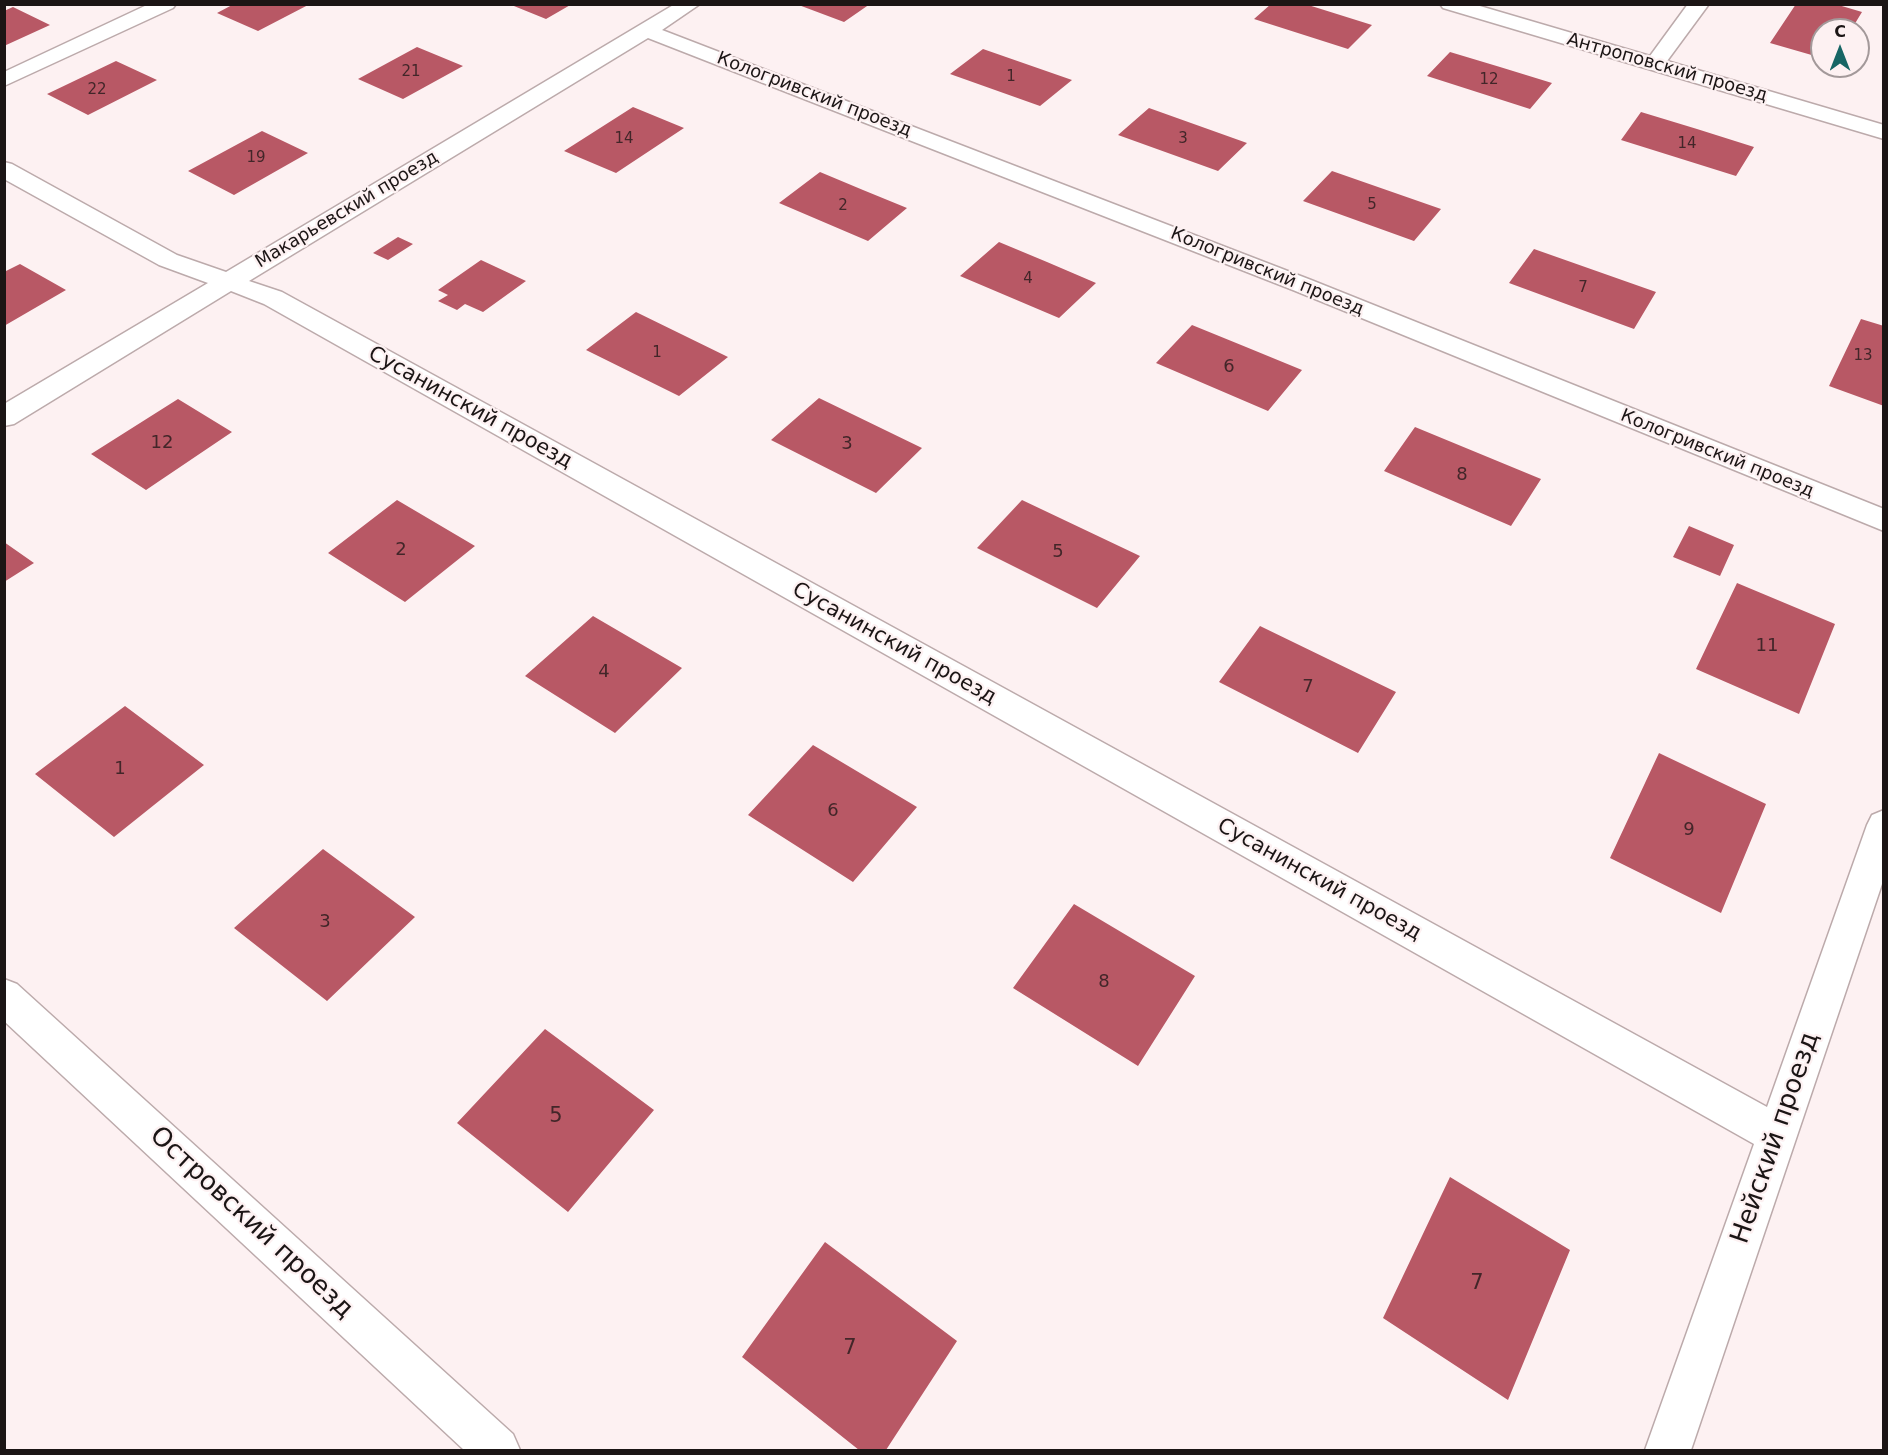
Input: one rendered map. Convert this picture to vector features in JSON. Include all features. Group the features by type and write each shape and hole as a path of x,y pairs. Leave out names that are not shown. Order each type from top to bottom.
{"street":[{"path":"4,80 166,4"},
{"name":"Макарьевский проезд","path":"4,417 690,4"},
{"name":"Антроповский проезд","path":"1450,4 1884,132"},
{"path":"1654,64 1699,4"},
{"name":"Кологривский проезд","path":"647,31 1302,285 1884,521"},
{"name":"Сусанинский проезд","path":"4,169 168,260 226,283 273,298 1777,1135"},
{"name":"Нейский проезд","path":"1668,1450 1884,825"},
{"name":"Островский проезд","path":"4,996 497,1450"}],"building":[{"path":"234,4 310,4 258,31 217,13"},
{"path":"509,4 572,4 546,19"},
{"path":"796,4 870,4 844,22"},
{"path":"1271,4 1305,4 1372,25 1348,49 1254,19"},
{"path":"1796,4 1835,4 1862,12 1858,18 1810,18 1810,55 1770,43"},
{"path":"13,7 50,25 4,46 4,11"},
{"path":"417,47 463,66 403,99 358,79"},
{"path":"983,49 1072,80 1040,106 950,74"},
{"path":"1450,52 1552,83 1530,109 1427,76"},
{"path":"116,61 157,80 88,115 47,94"},
{"path":"633,107 684,128 616,173 564,151"},
{"path":"1149,108 1247,143 1218,171 1118,135"},
{"path":"1641,112 1754,147 1736,176 1621,140"},
{"path":"262,131 308,153 234,195 188,171"},
{"path":"1332,171 1441,209 1414,241 1303,201"},
{"path":"820,172 907,208 868,241 779,203"},
{"path":"398,237 413,244 388,260 373,253"},
{"path":"999,242 1096,283 1059,318 960,276"},
{"path":"1534,249 1656,292 1634,329 1509,283"},
{"path":"481,260 526,281 483,312 465,304 457,310 438,301 448,295 438,290"},
{"path":"20,264 66,290 4,326 4,272"},
{"path":"636,312 728,357 679,396 586,350"},
{"path":"1861,319 1884,326 1884,406 1829,386"},
{"path":"1192,325 1302,370 1268,411 1156,363"},
{"path":"819,398 922,448 876,493 771,440"},
{"path":"178,399 232,432 146,490 91,454"},
{"path":"1415,427 1541,479 1511,526 1384,471"},
{"path":"397,500 475,546 405,602 328,553"},
{"path":"1022,500 1140,556 1097,608 977,548"},
{"path":"1689,526 1734,545 1720,576 1673,557"},
{"path":"4,542 34,563 4,582"},
{"path":"1737,583 1835,624 1799,714 1696,669"},
{"path":"593,616 682,668 615,733 525,676"},
{"path":"1260,626 1396,692 1358,753 1219,682"},
{"path":"125,706 204,765 114,837 35,774"},
{"path":"813,745 917,807 853,882 748,815"},
{"path":"1659,753 1766,804 1721,913 1610,858"},
{"path":"323,849 415,917 327,1001 234,928"},
{"path":"1074,904 1195,976 1138,1066 1013,988"},
{"path":"545,1029 654,1110 568,1212 457,1123"},
{"path":"1450,1177 1570,1250 1508,1400 1383,1318"},
{"path":"825,1242 957,1341 886,1450 859,1450 742,1357"}]}
